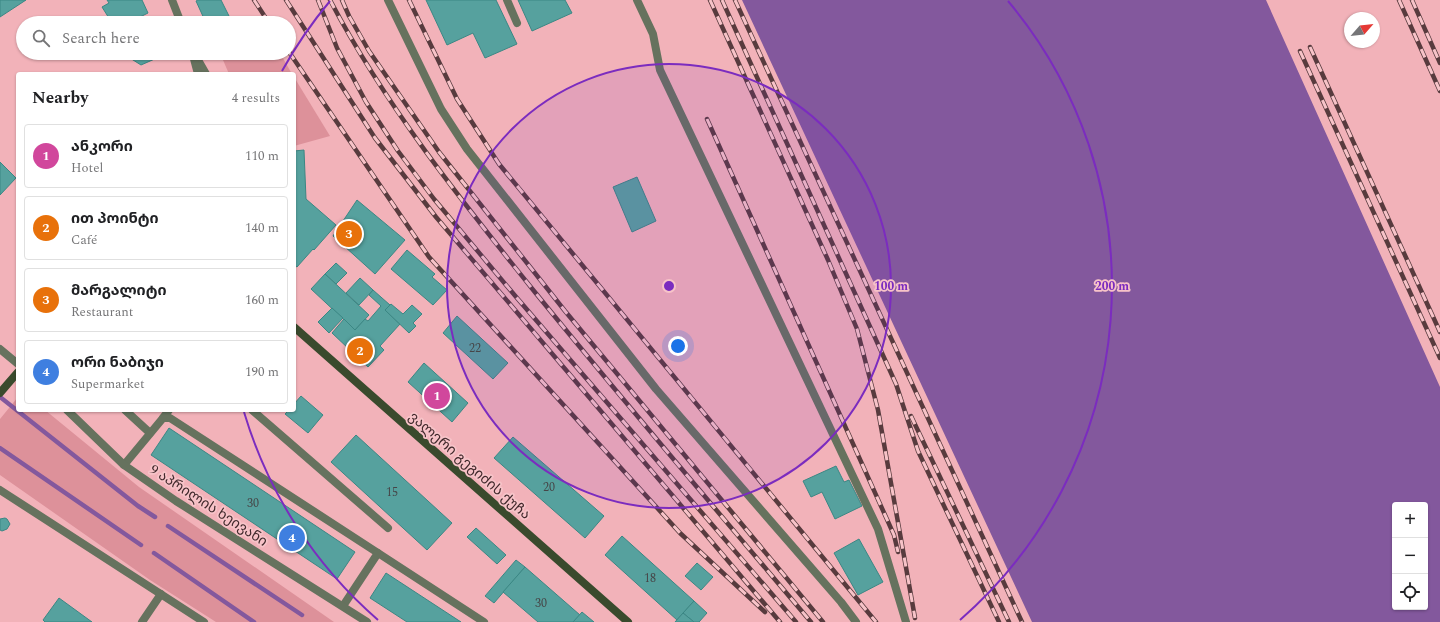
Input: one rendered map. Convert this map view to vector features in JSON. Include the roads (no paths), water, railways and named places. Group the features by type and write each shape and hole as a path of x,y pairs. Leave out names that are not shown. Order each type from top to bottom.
{"street":[{"path":"172,0 178,16"},
{"path":"388,0 441,109 467,149 656,389 836,596 856,622"},
{"path":"507,0 517,23"},
{"path":"638,0 653,34 660,70 878,529 906,622"},
{"path":"195,60 198,72"},
{"path":"197,60 205,72"},
{"name":"ვალერი გეგიძის ქუჩა","path":"296,329 628,622"},
{"path":"0,349 16,362"},
{"path":"0,393 16,374"},
{"name":"9 აპრილის ხეივანი","path":"69,412 124,465 176,501 367,622"},
{"path":"127,412 150,433"},
{"path":"124,465 168,412"},
{"path":"254,412 388,528"},
{"path":"163,418 170,418 484,622"},
{"path":"0,490 204,622"},
{"path":"343,606 378,553"},
{"path":"142,622 161,594"}],"waterway":[{"path":"0,397 16,410"},
{"path":"19,412 138,506 155,517"},
{"path":"0,448 141,545"},
{"path":"168,526 302,615"},
{"path":"154,553 254,622"}],"railway":[{"path":"254,0 264,16"},
{"path":"286,0 375,138 436,217 780,622"},
{"path":"318,0 337,48 366,102 398,151 434,199 517,298 796,622"},
{"path":"330,0 352,39 399,114 451,186 534,291 811,622"},
{"path":"342,0 349,16 369,51 439,152 565,311 823,622"},
{"path":"409,0 457,99 499,164 876,622"},
{"path":"710,0 828,260 857,329 878,410 915,618"},
{"path":"722,0 896,384 918,451 999,622"},
{"path":"735,0 1022,622"},
{"path":"1399,0 1440,91"},
{"path":"1412,0 1440,63"},
{"path":"1310,47 1440,332"},
{"path":"1300,51 1440,358"},
{"path":"294,60 429,257 680,533 765,612"},
{"path":"707,119 894,535 898,552"},
{"path":"911,416 1009,622"}],"place":[{"name":"მარგალიტი","path":"349,234"},
{"name":"ით პოინტი","path":"360,351"},
{"name":"ანკორი","path":"437,396"},
{"name":"ორი ნაბიჯი","path":"292,538"}]}
